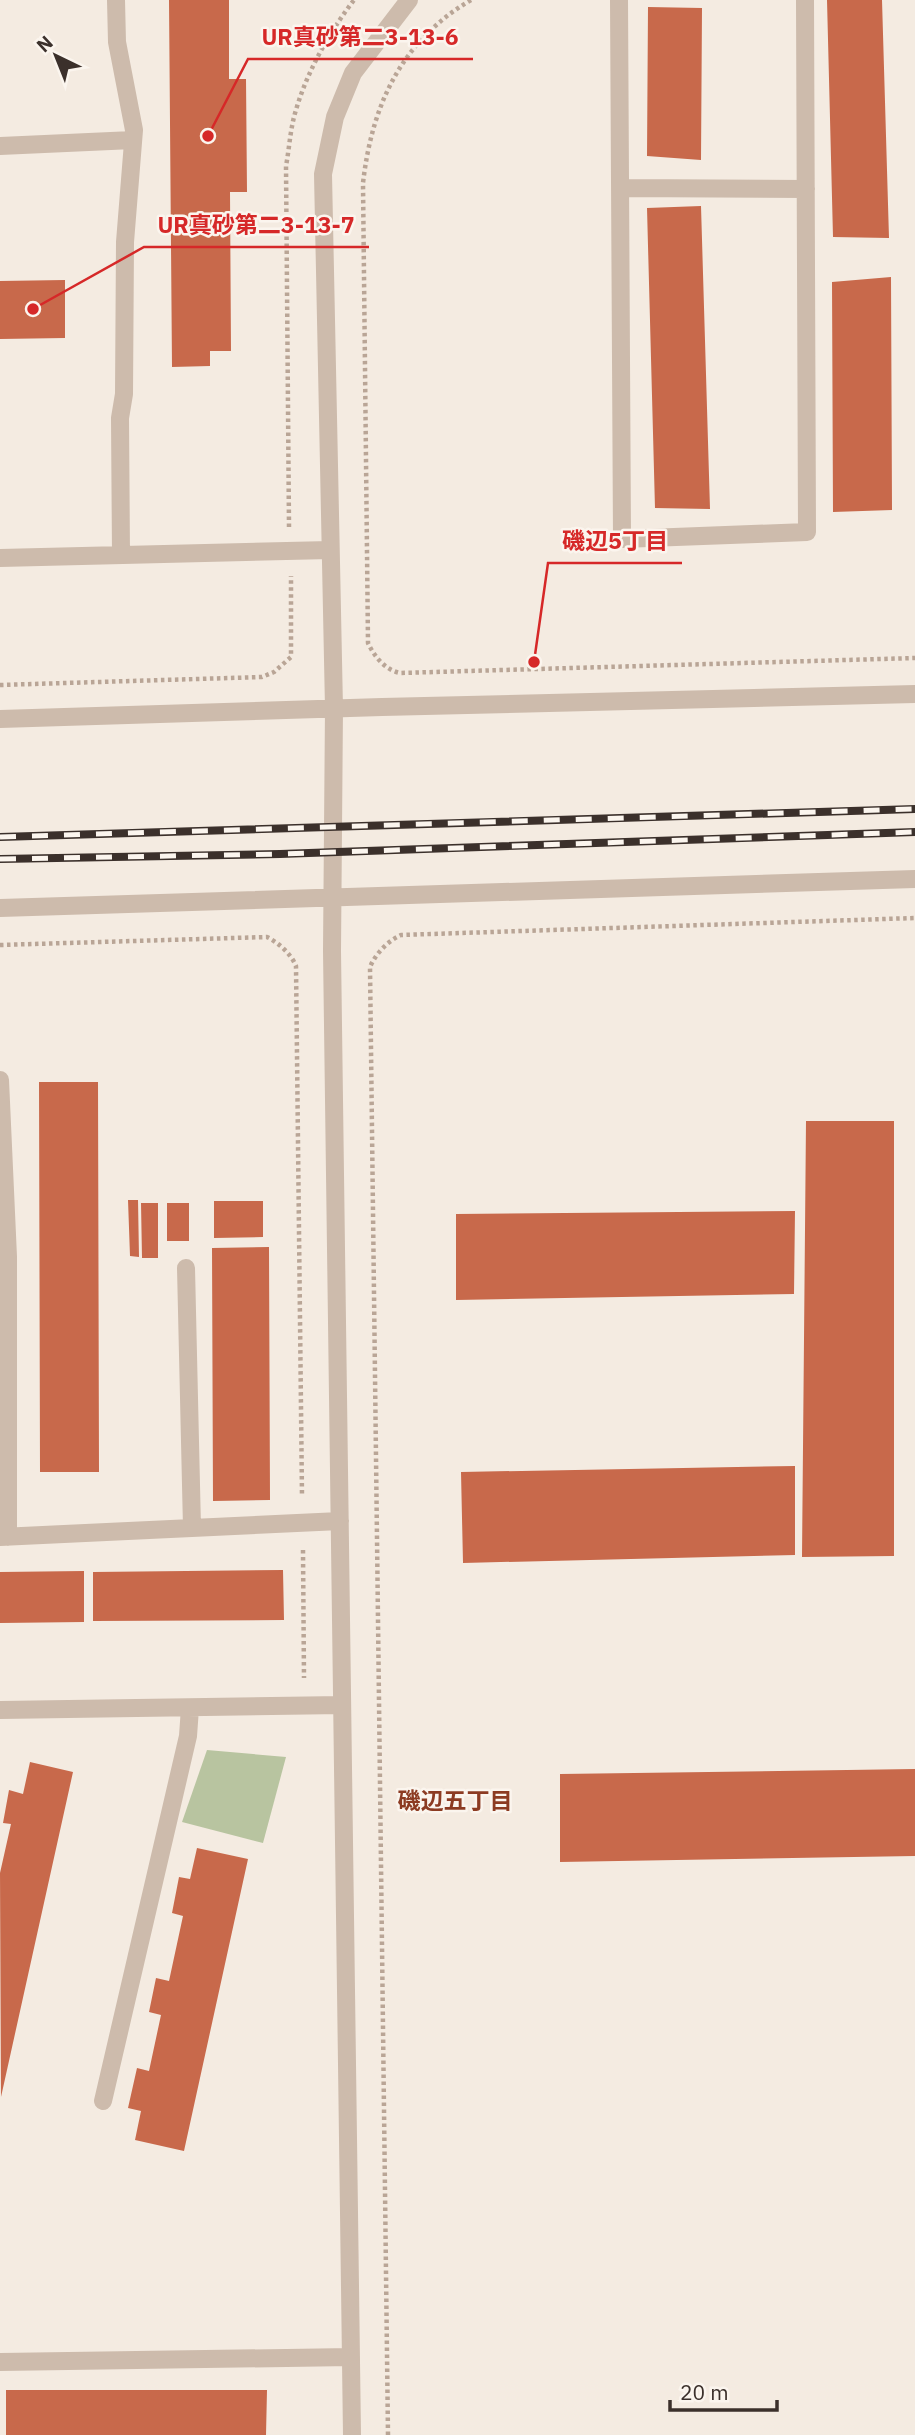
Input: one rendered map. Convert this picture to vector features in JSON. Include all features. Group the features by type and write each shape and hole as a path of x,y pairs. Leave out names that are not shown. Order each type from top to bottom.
{"street":[{"path":"116,0 117,42 134,130 125,242 124,394 120,418 121,555"},
{"path":"352,2435 333,897 334,708 323,174 335,117 353,73 409,0"},
{"path":"619,0 622,539 807,533 805,0"},
{"path":"0,146 133,140"},
{"path":"620,188 806,189"},
{"path":"0,558 330,550"},
{"path":"0,719 915,694"},
{"path":"0,908 915,879"},
{"path":"0,1080 4,1257 4,1537 340,1521"},
{"path":"186,1268 192,1528"},
{"path":"0,1710 342,1705"},
{"path":"103,2101 188,1735 190,1708"},
{"path":"0,2362 351,2357"}],"path":[{"path":"283,529 290,526 286,166 294,117 314,64 354,0"},
{"path":"471,0 436,24 414,47 399,69 385,94 372,127 366,155 363,197 368,643 373,654 392,671 400,673 915,658"},
{"path":"0,685 262,677 274,672 291,657 291,565"},
{"path":"388,2435 370,967 391,940 401,934 915,918"},
{"path":"0,945 267,937 276,941 294,961 304,1678"}],"green space":[{"path":"207,1750 286,1757 263,1843 182,1822"}],"building":[{"path":"169,0 229,0 229,79 246,79 247,192 230,192 231,351 210,351 210,366 172,367"},
{"path":"827,0 882,0 889,238 833,237"},
{"path":"648,7 702,8 701,160 647,156"},
{"path":"701,206 710,509 655,508 647,208"},
{"path":"891,277 892,510 833,512 832,282"},
{"path":"65,280 65,338 0,339 0,281"},
{"path":"39,1082 98,1082 99,1472 40,1472"},
{"path":"806,1121 894,1121 894,1556 802,1557"},
{"path":"128,1200 138,1200 139,1257 130,1256"},
{"path":"214,1201 263,1201 263,1237 214,1238"},
{"path":"141,1203 158,1203 158,1258 142,1258"},
{"path":"167,1203 189,1203 189,1241 167,1241"},
{"path":"795,1211 794,1294 456,1300 456,1214"},
{"path":"269,1247 270,1500 213,1501 212,1248"},
{"path":"795,1466 795,1555 463,1563 461,1472"},
{"path":"283,1570 284,1620 93,1621 93,1572"},
{"path":"84,1571 84,1622 0,1623 0,1572"},
{"path":"30,1762 73,1772 1,2097 0,1873 11,1824 3,1823 9,1790 23,1794"},
{"path":"915,1769 915,1856 560,1862 560,1774"},
{"path":"197,1848 248,1859 184,2151 135,2140 141,2111 128,2108 137,2068 149,2071 161,2015 149,2012 156,1978 169,1981 183,1916 172,1913 179,1877 190,1879"},
{"path":"6,2390 267,2390 266,2435 6,2435"}],"railway":[{"path":"0,837 915,809"},
{"path":"0,859 280,854 915,832"}],"place":[{"name":"UR真砂第二3-13-6","path":"208,136"},
{"name":"UR真砂第二3-13-7","path":"33,309"},
{"name":"磯辺5丁目","path":"534,662"}],"district":[{"name":"磯辺五丁目","path":"455,1801"}]}
